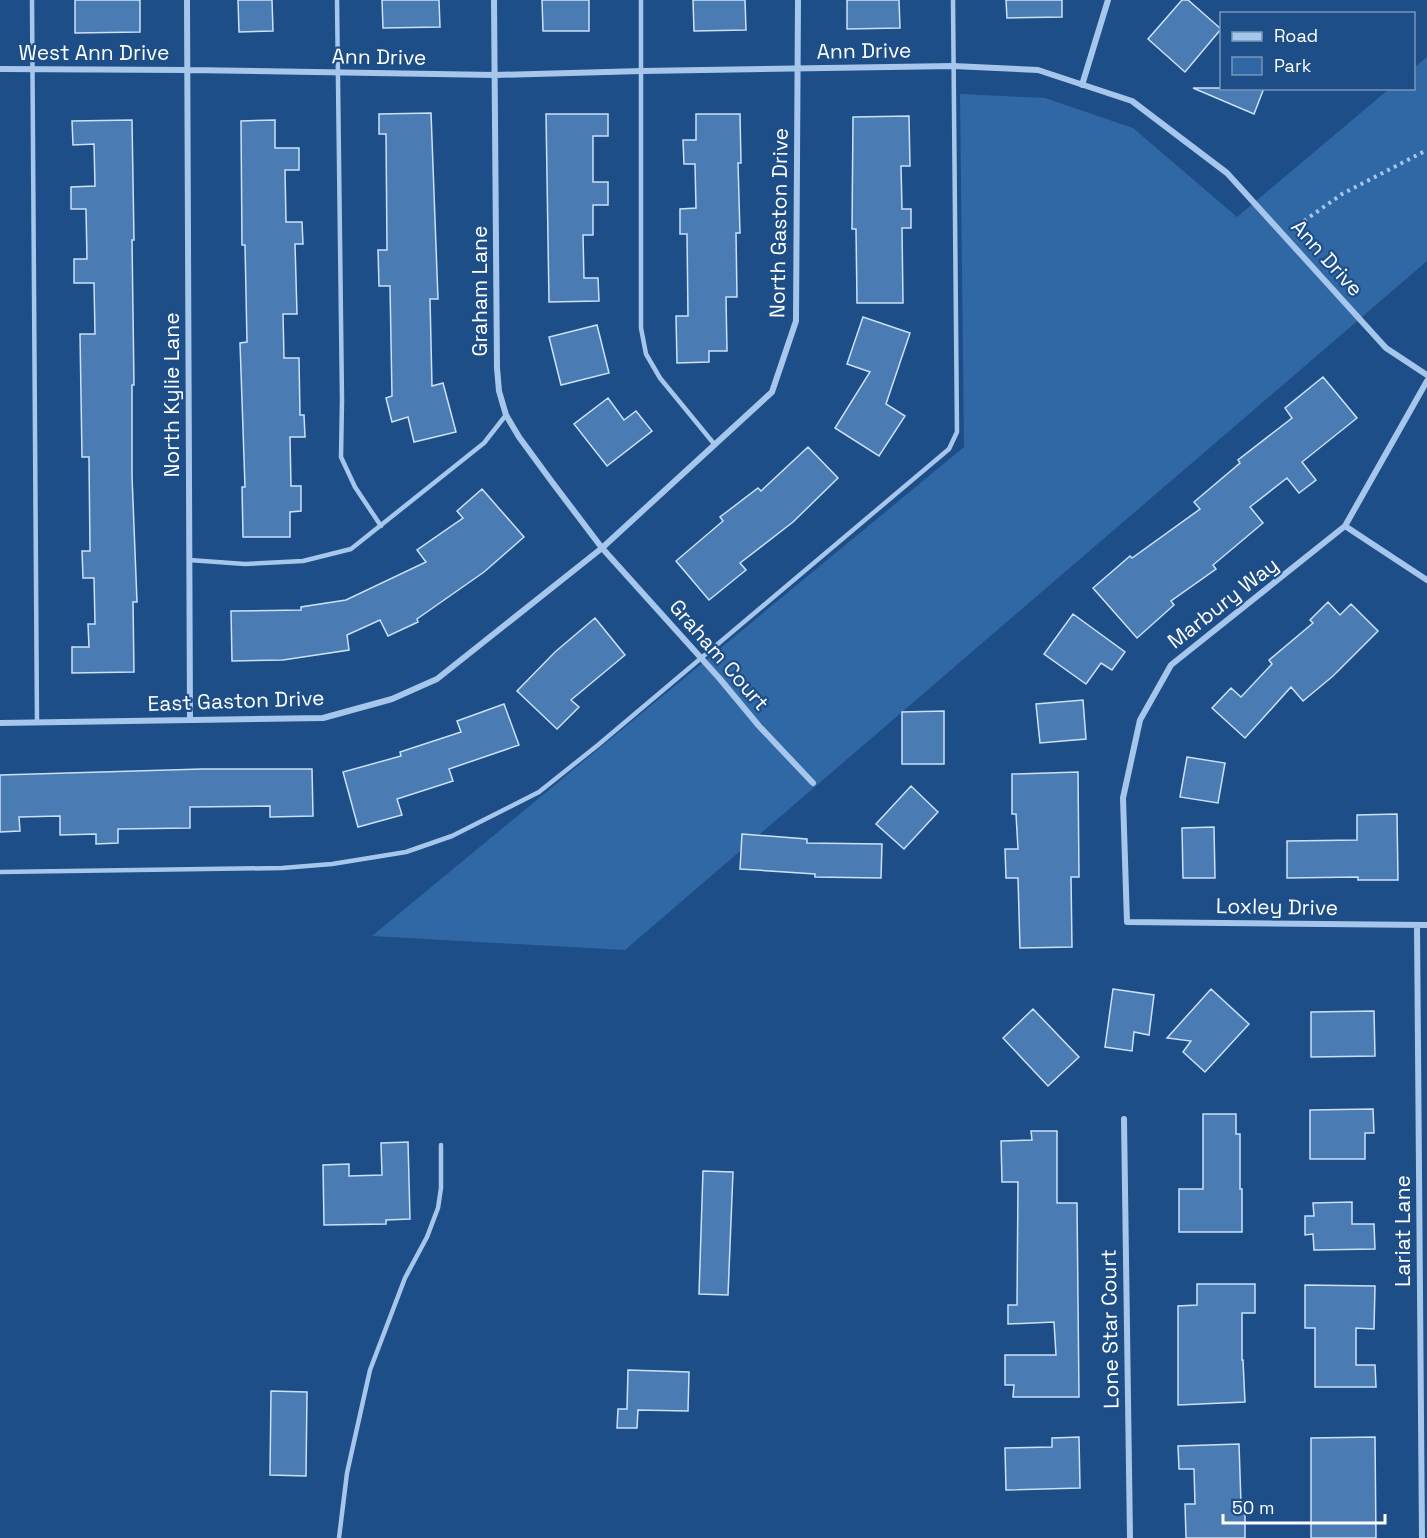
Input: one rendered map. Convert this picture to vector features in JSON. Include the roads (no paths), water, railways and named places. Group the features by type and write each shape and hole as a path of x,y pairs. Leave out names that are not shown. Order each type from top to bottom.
{"street":[{"name":"North Kylie Lane","path":"188,0 190,720"},
{"name":"Graham Lane","path":"494,0 498,391 506,415 519,437 602,548"},
{"name":"North Gaston Drive","path":"602,548 772,392 796,321 798,0"},
{"path":"1082,85 1108,0"},
{"name":"Ann Drive","path":"188,69 495,75 642,70 953,66 1038,70 1132,101 1227,173 1386,348 1427,375"},
{"name":"West Ann Drive","path":"0,69 188,69"},
{"name":"Marbury Way","path":"1127,922 1123,798 1140,720 1171,665 1345,526 1427,381"},
{"path":"1345,526 1427,580"},
{"name":"Graham Court","path":"602,548 759,726 813,783"},
{"name":"East Gaston Drive","path":"0,723 323,717 392,699 437,679 602,548"},
{"name":"Loxley Drive","path":"1127,922 1427,925"},
{"name":"Lariat Lane","path":"1417,925 1422,1538"},
{"name":"Lone Star Court","path":"1124,1119 1130,1538"}],"lane":[{"path":"32,0 37,723"},
{"path":"337,0 342,399 340,457 355,487 381,526"},
{"path":"641,0 641,328 646,354 660,378 715,445"},
{"path":"0,873 282,868 332,864 406,852 452,836 539,792 598,745 949,449 957,432 953,0"},
{"path":"189,560 245,564 303,561 351,549 484,443 506,415"},
{"path":"339,1538 347,1473 370,1370 405,1278 427,1237 438,1208 441,1188 441,1145"}]}
